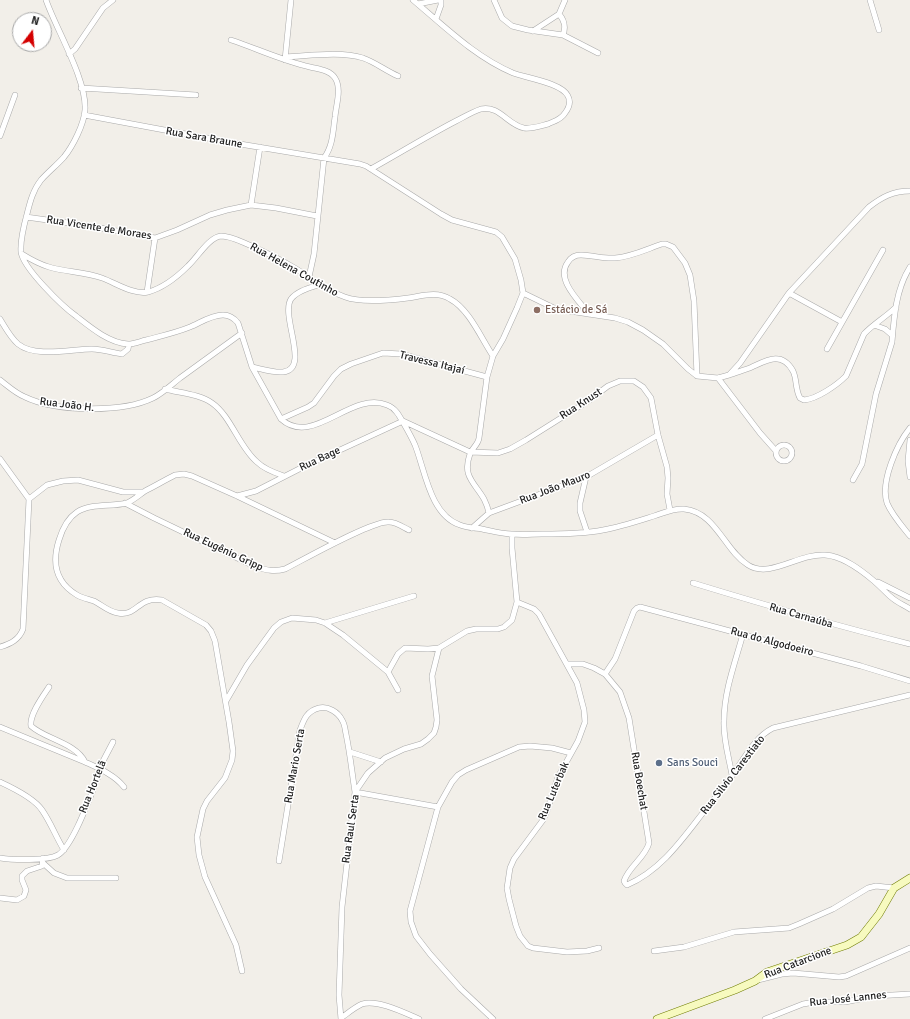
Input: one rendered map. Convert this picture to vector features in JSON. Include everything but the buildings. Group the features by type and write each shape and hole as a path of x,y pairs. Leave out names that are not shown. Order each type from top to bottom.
{"street":[{"path":"46,0 82,88 84,98 84,115 76,137 65,156 40,181 34,190 26,217 22,238 22,254 31,271 72,313 104,335 129,344 178,332 217,315 225,315 234,319 242,333 252,367 280,419 290,426 304,427 320,423 358,405 383,403 390,406 396,411 403,421 414,442 432,495 439,508 450,520 458,525 512,534 587,532 603,530 634,522 670,510 683,509 695,511 702,515 714,527 741,559 748,565 756,568 777,568 792,561 812,555 834,556 861,570 875,581 891,598 910,609"},
{"path":"69,54 103,8 113,0"},
{"path":"285,59 291,0"},
{"path":"371,169 446,126 480,110 493,109 522,128 529,128 538,127 558,120 563,117 569,106 568,95 563,90 555,86 515,74 480,56 413,0"},
{"path":"418,4 438,0"},
{"path":"436,19 441,5 441,0"},
{"path":"494,0 502,18 507,23 517,28 562,35 598,53"},
{"path":"533,30 559,14 565,0"},
{"path":"870,0 879,30"},
{"path":"559,14 564,21 564,31 562,35"},
{"path":"231,40 327,72 334,77 337,82 338,94 333,135 330,150 324,158 314,254 309,277"},
{"path":"285,59 337,55 355,56 366,59 398,76"},
{"path":"82,88 196,94"},
{"path":"0,136 16,95"},
{"name":"Rua Sara Braune","path":"84,115 360,164 371,169 452,220 496,232 502,237 515,259 523,293"},
{"path":"251,205 260,147"},
{"path":"728,375 740,363 789,293 869,207 881,198 892,193 910,191"},
{"name":"Rua Vicente de Moraes","path":"26,217 90,226 155,238 210,215 251,205 317,216"},
{"name":"Rua Helena Coutinho","path":"147,292 163,286 188,266 209,243 219,236 224,236 276,257 309,277 318,285 347,298 362,301 408,298 429,294 443,296 458,304 467,314 493,356"},
{"path":"22,254 48,267 91,276 132,290 147,292 155,238"},
{"path":"589,314 566,283 564,268 570,259 576,255 604,259 617,258 662,244 670,245 685,263 690,275 694,301 697,376"},
{"path":"827,350 884,250"},
{"path":"854,480 862,464 876,394 892,342 896,307 904,276 910,267"},
{"path":"252,367 276,372 284,372 294,365 296,357 288,308 290,300 296,294 318,285"},
{"path":"490,513 484,499 469,478 468,470 470,452 479,441 487,377 493,356 509,328 523,293 556,309 615,318 628,322 643,330 663,344 697,376 718,378 776,358 789,365 793,370 800,398 807,400 834,386 846,376 864,334 896,307"},
{"path":"789,293 842,322"},
{"path":"0,319 18,344 33,350 51,352 92,349 107,350 122,354 128,349 129,344"},
{"path":"873,326 884,329 892,335"},
{"name":"Rua João H.","path":"0,380 19,394 37,402 88,409 115,408 140,403 151,399 242,333"},
{"name":"Travessa Itajaí","path":"280,419 308,408 314,403 341,369 383,353 401,354 487,377"},
{"path":"718,378 760,433 776,451"},
{"name":"Rua Knust","path":"403,421 470,452 498,453 510,448 588,401 608,386 620,381 634,381 643,387 651,398 658,435 667,467 667,494 670,510"},
{"path":"163,391 195,396 214,404 228,421 250,455 258,463 284,476"},
{"name":"Rua Bage","path":"237,496 256,490 303,466 403,421"},
{"path":"910,428 901,440 896,451 889,471 886,490 886,500 890,509 910,536"},
{"name":"Rua João Mauro","path":"472,528 490,513 586,477 658,435"},
{"path":"910,440 908,461 910,476"},
{"path":"0,459 29,499 23,629 19,637 0,647"},
{"path":"242,971 236,945 204,877 197,837 203,809 207,801 225,778 232,760 232,742 226,701 215,641 211,631 206,625 162,600 155,599 144,602 130,613 126,614 118,613 78,595 68,589 60,578 55,566 55,551 61,533 69,519 76,513 82,510 133,501 144,492 174,475 184,474 192,476 237,496 335,543"},
{"path":"586,477 580,503 580,511 587,532"},
{"path":"29,499 47,485 63,481 78,480 123,492 144,492"},
{"name":"Rua Eugênio Gripp","path":"126,503 256,567 277,571 285,570 335,543 382,522 394,523 409,530"},
{"path":"388,672 398,654 405,648 439,648 467,631 476,629 498,629 509,624 514,615 517,602 512,534"},
{"path":"875,581 910,598"},
{"name":"Rua Carnaúba","path":"693,583 854,631 910,644"},
{"path":"325,623 414,596"},
{"name":"Rua Luterbak","path":"517,602 534,609 539,614 577,682 585,717 584,728 558,777 543,820 514,859 510,868 508,876 508,894 516,926 520,936 528,946 533,948 567,952 587,951 599,948"},
{"name":"Rua do Algodoeiro","path":"605,674 615,659 634,611 640,607 910,681"},
{"path":"226,701 247,665 274,628 281,622 292,618 304,618 325,623 343,635 388,672 398,690"},
{"path":"732,775 725,739 724,707 729,682 743,634"},
{"name":"Rua Raul Serta","path":"341,1018 339,995 342,907 355,792 368,773 393,753 422,744 434,733 437,720 432,676 439,648"},
{"path":"568,664 589,666 605,674"},
{"name":"Rua Boechat","path":"605,674 620,692 629,718 649,837 648,847 644,854 625,876 624,881 626,885"},
{"path":"49,687 32,716 30,722 31,726 70,748 82,757 85,762"},
{"name":"Rua Silvio Carestiato","path":"626,885 660,864 672,852 762,735 773,728 910,695"},
{"name":"Rua Mario Serta","path":"279,861 300,730 307,714 312,711 324,708 331,710 338,714 343,720 350,752 355,792"},
{"path":"0,727 85,762 120,782 124,786"},
{"name":"Rua Hortelã","path":"64,850 74,833 102,763 113,742"},
{"path":"492,1019 441,968 416,936 411,922 410,911 438,807 452,782 458,775 510,750 530,746 552,748 571,753"},
{"path":"350,752 381,762"},
{"path":"0,782 38,805 43,811 55,836 64,850 43,861 0,858"},
{"path":"355,792 438,807"},
{"path":"43,861 54,873 67,878 116,878"},
{"path":"0,898 17,900 24,896 26,890 22,880 23,873 41,867 43,861"},
{"path":"654,951 684,947 734,932 789,928 833,909 868,888 876,886 894,888 910,878"},
{"name":"Rua Catarcione","path":"656,1019 755,981 767,972 847,945 861,937 879,914 894,888"},
{"path":"755,981 782,974 793,973 839,978 910,948"},
{"name":"Rua José Lannes","path":"764,1019 803,1004 815,1002 845,1002 875,996 910,994"},
{"path":"341,1018 363,1004 369,1004 382,1006 419,1019"}],"place":[{"name":"Estácio de Sá","path":"537,310"},
{"name":"Sans Souci","path":"659,763"}]}
